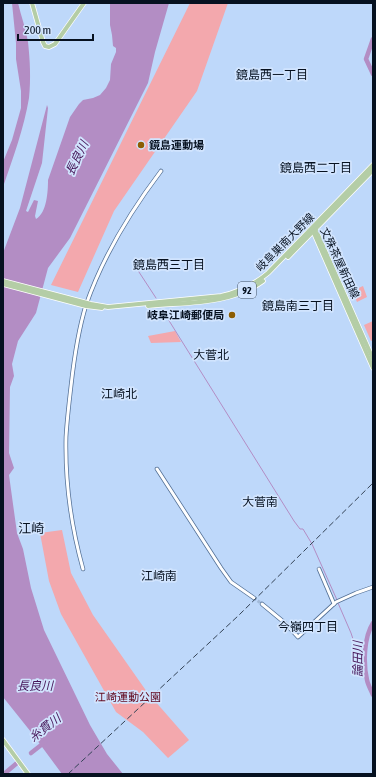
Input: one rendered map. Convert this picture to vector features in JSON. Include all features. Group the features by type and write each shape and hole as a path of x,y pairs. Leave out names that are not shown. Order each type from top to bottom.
{"main road":[{"path":"32,3 43,42 45,46 49,47 55,44 84,3"},
{"name":"岐阜巣南大野線","path":"314,229 373,165"},
{"name":"岐阜巣南大野線","path":"3,284 112,309 222,299 245,292 264,280 373,170"},
{"name":"文殊茶屋新田線","path":"314,229 373,359"},
{"name":"文殊茶屋新田線","path":"314,229 373,368"},
{"name":"岐阜巣南大野線","path":"3,280 85,304"},
{"path":"3,740 28,774"}],"street":[{"path":"83,569 70,507 66,454 73,368 78,338 85,304 99,272 125,222 161,171"},
{"path":"157,469 220,568 231,582 254,598"},
{"path":"319,569 334,604"},
{"path":"262,604 285,623 298,637 334,604 344,598 373,587"}],"green space":[{"name":"鏡島運動場","path":"190,3 228,3 197,91 114,211 78,292 51,285"},
{"path":"363,286 367,297 357,302 352,291"},
{"path":"373,321 373,340 371,341 364,325"},
{"path":"175,331 181,342 151,343 148,336"},
{"name":"江崎運動公園","path":"62,530 71,573 93,615 147,692 189,740 168,758 143,732 116,712 61,614 49,581 40,533"}],"water":[{"path":"12,3 18,3 27,37 30,63 30,84 29,98 18,143 3,187 3,162 12,140 21,108 21,91 16,59"},
{"name":"長良川","path":"110,3 169,3 148,83 70,238 48,268 36,313 18,341 12,364 14,376 10,387 9,453 14,468 9,475 17,533 23,549 31,588 44,630 90,725 107,754 123,774 62,774 3,697 3,253 20,208 47,105 48,108 42,163 26,211 28,212 34,200 38,201 35,216 36,219 43,212 45,207 48,180 70,117 83,100 100,95 110,80 111,64 116,48 113,46 110,25"}],"waterway":[{"name":"論田川","path":"373,39 366,59 373,74"},
{"path":"137,269 156,298"},
{"path":"163,311 294,521 300,529 303,529 312,544 337,600"},
{"path":"338,603 351,633 359,657 366,658"},
{"name":"論田川","path":"373,623 368,635 365,650 367,680 373,695"},
{"name":"糸貫川","path":"31,753 45,742"},
{"name":"糸貫川","path":"4,774 17,763"}],"tunnel":[{"path":"254,598 262,604"}],"railway":[{"path":"68,774 238,616 373,483"}],"place":[{"name":"鏡島運動場","path":"141,145"},
{"name":"岐阜江崎郵便局","path":"232,315"}],"district":[{"name":"鏡島西一丁目","path":"272,75"},
{"name":"鏡島西二丁目","path":"316,168"},
{"name":"鏡島西三丁目","path":"169,265"},
{"name":"鏡島南三丁目","path":"298,306"},
{"name":"大菅北","path":"211,355"},
{"name":"江崎北","path":"119,394"},
{"name":"大菅南","path":"260,502"},
{"name":"江崎","path":"31,528"},
{"name":"江崎南","path":"159,576"},
{"name":"今嶺四丁目","path":"308,627"}]}
